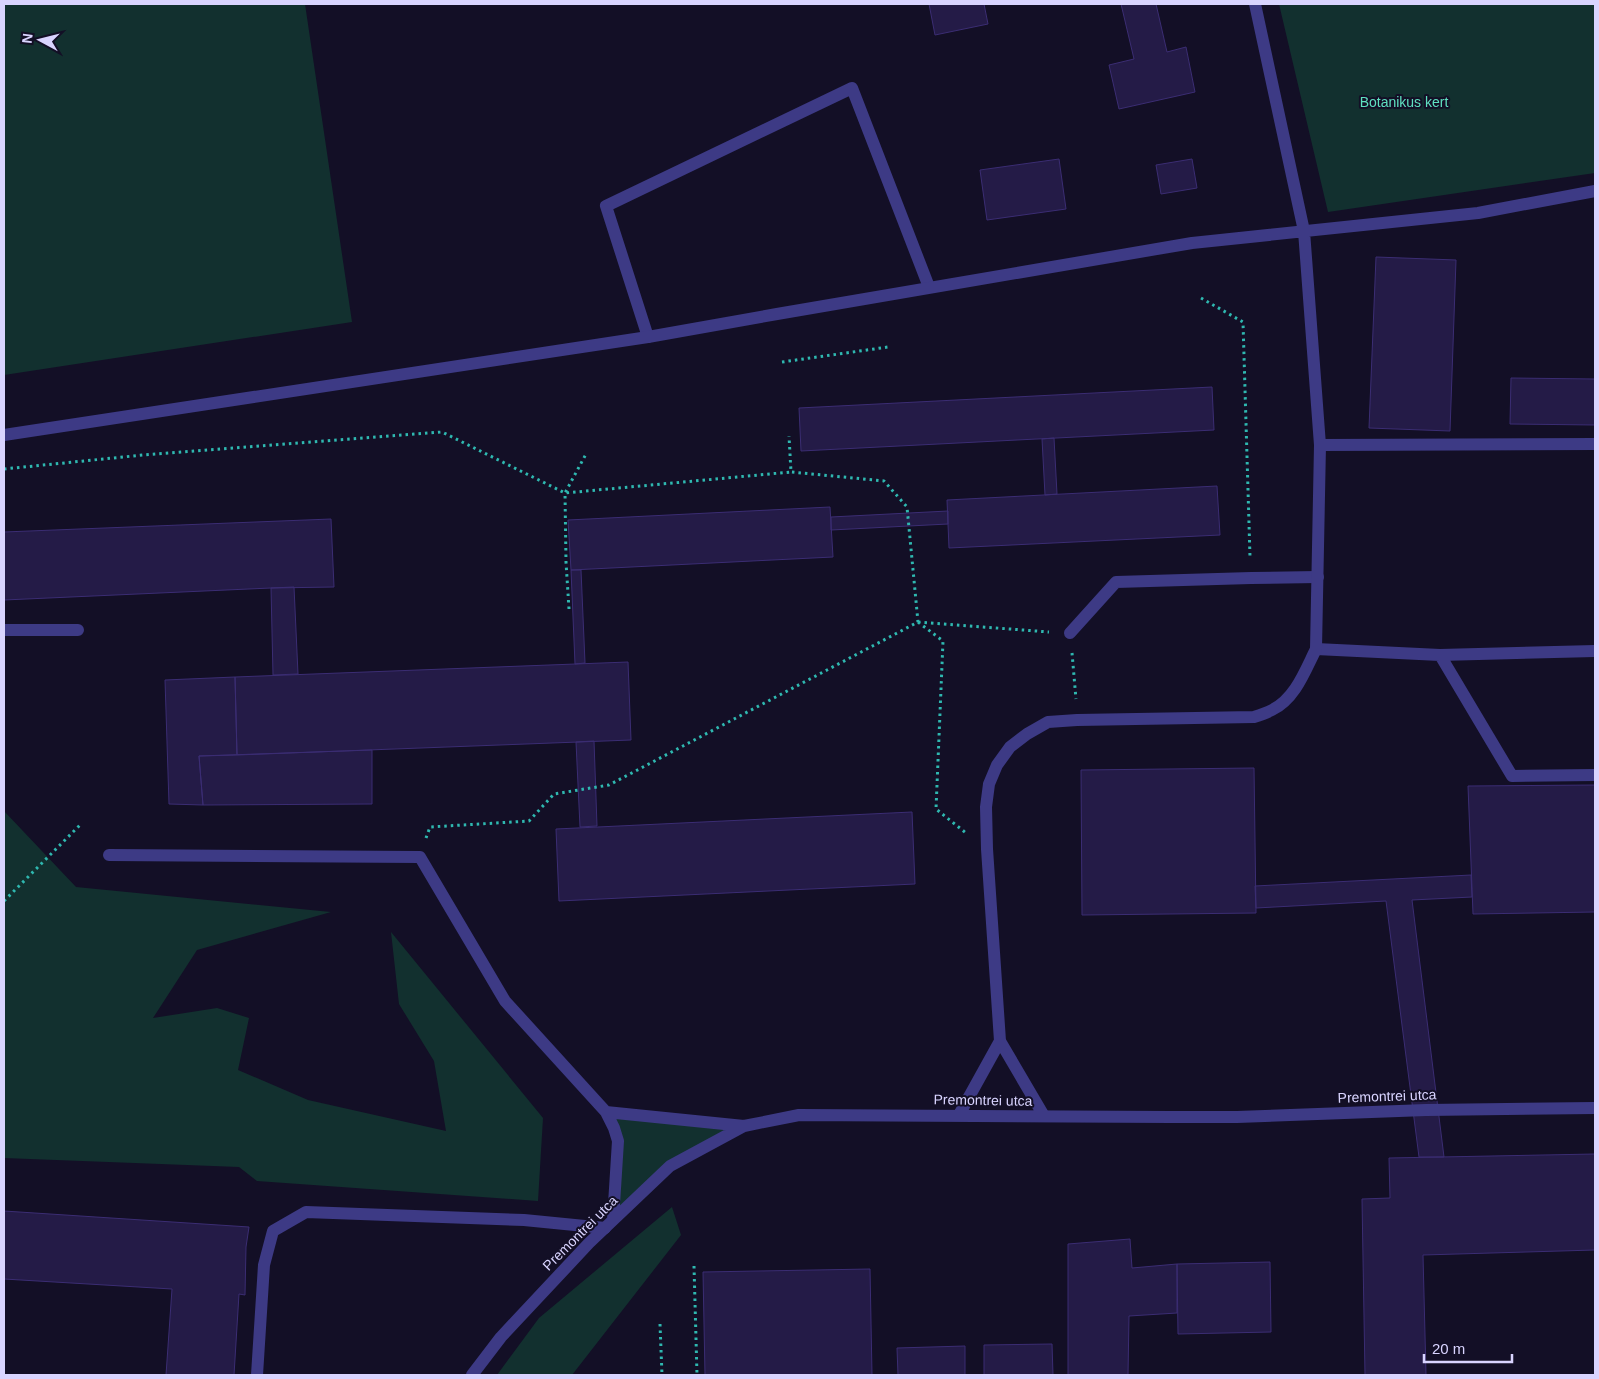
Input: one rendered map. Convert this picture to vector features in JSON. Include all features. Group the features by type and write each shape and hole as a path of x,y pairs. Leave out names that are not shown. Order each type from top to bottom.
{"street":[{"path":"1044,1116 1000,1041 986,849 986,807 989,784 997,765 1010,747 1027,734 1048,722 1254,717 1274,710 1288,698 1301,680 1316,650 1320,445 1304,231 1255,4"},
{"path":"648,337 606,206 852,88 929,287"},
{"path":"4,435 648,337 1192,243 1478,213 1595,191"},
{"path":"1320,445 1595,444"},
{"path":"1070,633 1116,582 1318,577"},
{"path":"4,630 78,630"},
{"path":"1316,650 1440,655 1595,650"},
{"path":"1440,655 1512,776 1595,775"},
{"path":"109,855 420,857 505,1001 606,1112 618,1141 609,1224 306,1212 273,1231 264,1265 257,1375"},
{"path":"959,1115 1000,1041"},
{"name":"Premontrei utca","path":"472,1375 501,1337 609,1224 670,1166 744,1126 799,1115 1237,1117 1426,1110 1595,1108"},
{"path":"606,1112 744,1126"}],"path":[{"path":"1201,298 1244,322 1250,578"},
{"path":"782,362 888,347"},
{"path":"4,469 143,455 442,432 565,493 791,472 884,481 907,507 918,622 942,641 936,809 986,849"},
{"path":"789,436 791,472"},
{"path":"569,609 565,493 586,454"},
{"path":"420,857 430,827 529,821 554,794 609,785 918,622 1070,633 1077,720"},
{"path":"4,901 82,823"},
{"path":"694,1266 697,1375"},
{"path":"660,1324 662,1375"}],"green space":[{"path":"4,4 305,4 352,322 4,375"},
{"name":"Botanikus kert","path":"1279,4 1595,4 1595,173 1328,212"},
{"path":"4,811 76,887 331,912 197,950 153,1018 217,1008 249,1018 238,1070 308,1100 446,1131 434,1061 399,1004 391,932 543,1118 538,1201 257,1181 239,1167 4,1158"},
{"path":"606,1113 744,1126 670,1166 613,1220 618,1141"},
{"path":"672,1207 681,1235 572,1375 497,1375 539,1318"}],"building":[{"path":"929,4 984,4 988,24 935,35"},
{"path":"1121,4 1156,4 1167,52 1186,47 1195,92 1119,109 1109,65 1134,59"},
{"path":"1059,159 1066,209 987,220 980,170"},
{"path":"1192,159 1197,188 1161,194 1156,165"},
{"path":"1376,257 1456,260 1450,431 1369,428"},
{"path":"1511,378 1595,379 1595,425 1510,424"},
{"path":"1212,387 1214,430 801,451 799,408"},
{"path":"1054,438 1057,494 1045,495 1042,439"},
{"path":"1217,486 1220,535 949,548 947,500"},
{"path":"830,507 833,557 571,570 568,520"},
{"path":"948,511 948,524 831,530 831,517"},
{"path":"331,519 334,587 4,600 4,532"},
{"path":"571,570 581,570 585,663 575,664"},
{"path":"294,587 298,674 273,675 271,588"},
{"path":"628,662 631,740 237,755 235,677"},
{"path":"235,677 237,755 199,756 203,805 169,804 165,680"},
{"path":"594,741 597,826 580,827 576,742"},
{"path":"372,750 372,804 203,805 199,756"},
{"path":"1254,768 1256,913 1082,915 1081,770"},
{"path":"1595,785 1595,912 1473,914 1468,786"},
{"path":"912,812 915,884 559,901 556,829"},
{"path":"1471,875 1472,897 1412,900 1444,1157 1419,1157 1386,901 1256,908 1255,886"},
{"path":"1595,1154 1595,1250 1423,1255 1426,1375 1365,1375 1362,1199 1390,1198 1389,1158"},
{"path":"4,1211 249,1227 246,1247 245,1295 239,1294 234,1375 166,1375 172,1289 4,1279"},
{"path":"1130,1239 1132,1268 1177,1264 1177,1313 1129,1316 1128,1375 1068,1375 1068,1244"},
{"path":"1270,1262 1271,1332 1178,1334 1177,1264"},
{"path":"870,1269 872,1375 705,1375 703,1272"},
{"path":"1052,1344 1053,1375 984,1375 984,1345"},
{"path":"965,1346 965,1375 898,1375 897,1348"}]}
